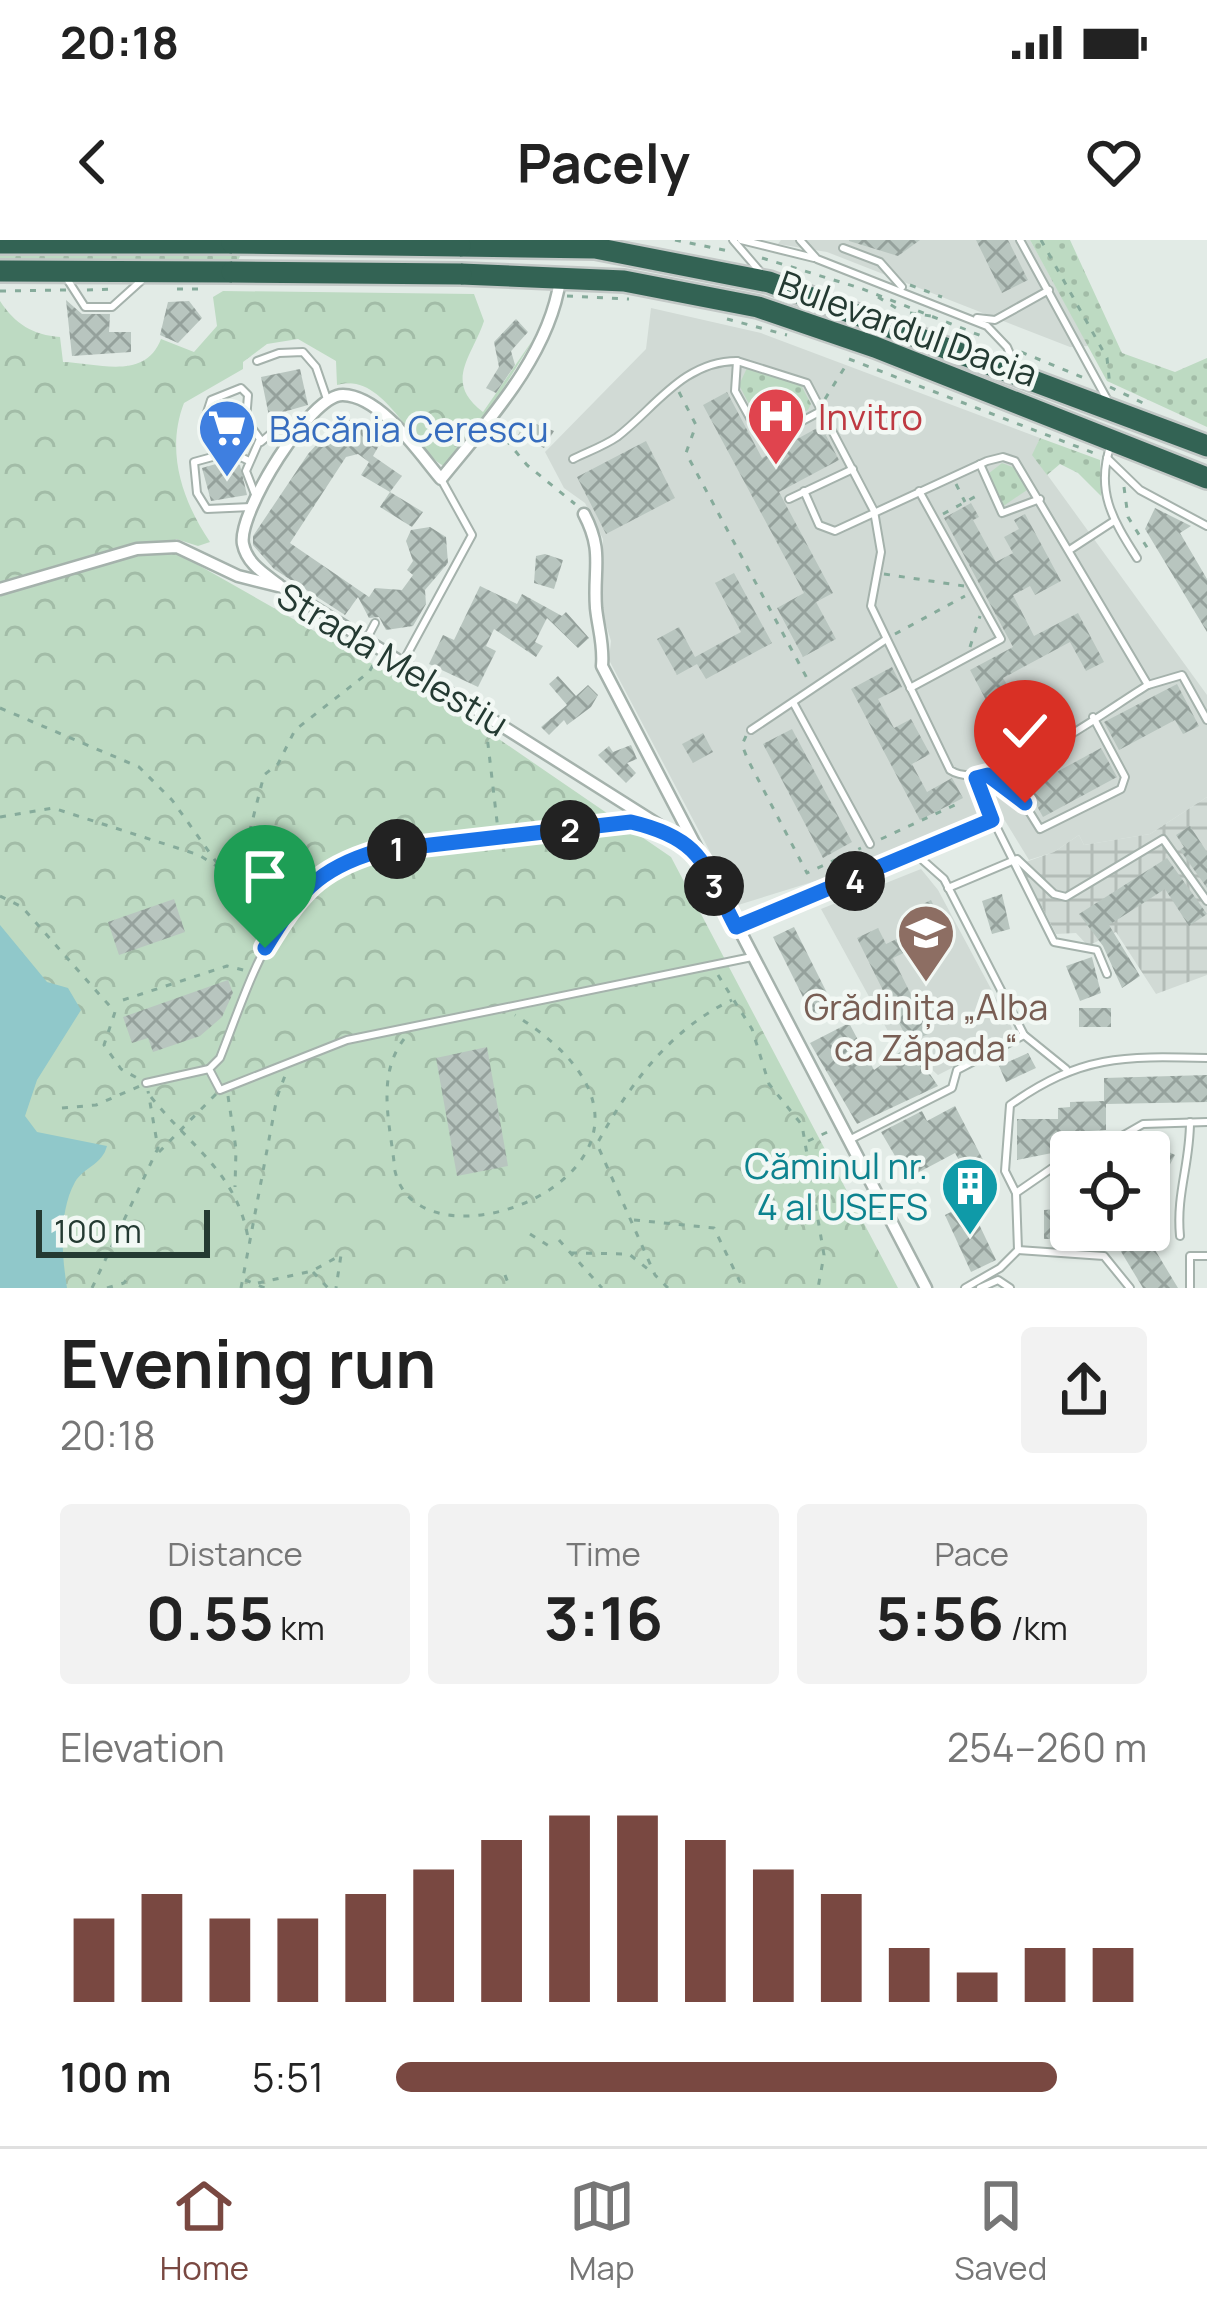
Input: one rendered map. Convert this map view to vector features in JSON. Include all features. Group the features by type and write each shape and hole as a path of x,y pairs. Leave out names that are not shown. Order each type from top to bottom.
{"highway":[{"name":"Bulevardul Dacia","path":"0,243 567,243 649,256 769,282 1018,374 1112,399 1207,446"},
{"name":"Bulevardul Dacia","path":"0,271 68,281 153,271 461,274 559,286 678,289 758,307 1110,449 1153,456 1207,478"}],"street":[{"path":"282,587 246,554 242,532 253,502 304,421 327,399 343,395 382,415 441,479 489,419 538,342 559,286"},
{"path":"584,514 599,542 596,611 604,641 602,665 926,1288"},
{"name":"Strada Melestiu","path":"0,589 137,549 177,547 238,576 282,587 694,848"}],"lane":[{"path":"737,240 769,282"},
{"path":"737,240 817,259 965,315 993,331 1007,347 1018,374"},
{"path":"800,240 817,259"},
{"path":"1020,240 1098,383 1112,399"},
{"path":"843,248 880,262 904,290"},
{"path":"68,281 85,307 112,307 153,271"},
{"path":"965,315 995,320 1049,290"},
{"path":"257,361 303,352 316,368 327,399"},
{"path":"737,361 735,391 760,436 772,437 820,407"},
{"path":"573,459 617,436 658,394 718,363 737,361 803,382 874,512 881,552 870,597 885,640 950,770 976,778 988,775 1148,685 1181,675 1207,720"},
{"path":"249,461 206,431 202,415 212,400 227,391 247,390 246,421 258,444"},
{"path":"232,452 194,462 196,493 207,509 253,502 246,472 249,461 258,444 281,425"},
{"path":"1110,449 1140,490 1207,526"},
{"path":"1110,449 1104,488 1114,521 1137,557"},
{"path":"804,491 819,525 830,531 980,464 998,458 1015,461 1148,685"},
{"path":"980,464 1003,513 1040,499"},
{"path":"789,499 853,469"},
{"path":"403,662 472,535 441,479"},
{"path":"910,688 1000,639 920,491"},
{"path":"1070,550 1114,521"},
{"path":"366,640 375,622"},
{"path":"751,730 885,640"},
{"path":"794,704 870,844"},
{"path":"988,775 1025,803 1040,830 1121,789 1125,777 1093,717"},
{"path":"976,778 1054,942 1097,950 1107,974"},
{"path":"736,927 918,856 992,820"},
{"path":"147,1088 209,1069 220,1058 265,948 292,904 339,862 378,851 631,822 661,829"},
{"path":"948,888 1012,859 1021,860 1054,895 1066,897 1163,839 1207,901"},
{"path":"918,856 932,863 948,888 1024,1035 1066,1069"},
{"path":"209,1069 223,1089 346,1040 508,1011 752,957"},
{"path":"848,1140 952,1088 957,1070 1024,1035"},
{"path":"965,1288 1000,1268 1018,1250 1016,1193 1005,1171 1010,1105 1066,1069 1113,1058 1207,1058"},
{"path":"1128,1131 1135,1126 1207,1122"},
{"path":"1180,1236 1176,1199 1190,1170 1190,1123"},
{"path":"1016,1193 1050,1170"},
{"path":"1018,1250 1104,1256 1130,1288"},
{"path":"1190,1288 1190,1256 1207,1256"},
{"path":"980,1288 998,1280 1010,1288"}],"path":[{"path":"675,240 745,254 876,295 1098,383 1112,399 1162,421"},
{"path":"1041,240 1106,358 1112,399"},
{"path":"0,291 68,281 134,288"},
{"path":"559,286 631,300"},
{"path":"175,289 213,289"},
{"path":"876,295 896,308"},
{"path":"910,313 932,316"},
{"path":"728,319 792,337"},
{"path":"851,355 1110,449"},
{"path":"851,355 865,359"},
{"path":"820,407 836,389 851,355"},
{"path":"676,385 696,425 686,453 813,690"},
{"path":"489,419 526,465 584,514"},
{"path":"1125,474 1128,517 1148,549"},
{"path":"952,477 965,502"},
{"path":"935,518 989,490"},
{"path":"877,572 977,589"},
{"path":"885,640 977,589"},
{"path":"967,657 984,603"},
{"path":"223,871 250,830 264,775 278,764 295,730 369,672 382,649"},
{"path":"0,708 140,767 172,800 223,871 244,919 265,948"},
{"path":"487,714 485,750 494,773 499,838"},
{"path":"751,730 743,741 744,753 807,873 955,805"},
{"path":"0,817 53,808 218,865"},
{"path":"0,896 22,907 115,1012 104,1045 121,1070 147,1088 178,1131 211,1158 235,1189"},
{"path":"123,1000 227,966 254,974"},
{"path":"714,968 752,1029 770,1084 793,1109 806,1142 824,1255 818,1288"},
{"path":"594,1166 597,1144 628,1090 673,1040 732,1000"},
{"path":"508,1011 549,1038 562,1054 656,1275"},
{"path":"397,1190 386,1078 392,1054 411,1030"},
{"path":"241,1288 277,1097 296,1059"},
{"path":"62,1108 96,1105 147,1088"},
{"path":"92,1288 158,1148 147,1088"},
{"path":"154,1157 223,1089"},
{"path":"223,1089 236,1149 235,1189 249,1240"},
{"path":"806,1142 841,1126"},
{"path":"632,1220 714,1228 743,1288"},
{"path":"530,1234 549,1248 558,1238 602,1288"},
{"path":"571,1253 628,1254 668,1288"},
{"path":"258,1283 312,1271 341,1255 336,1288"},
{"path":"312,1271 327,1288"},
{"path":"106,1288 124,1283 131,1273"},
{"path":"500,1281 517,1276"},
{"path":"492,1288 506,1277"},
{"path":"506,1277 510,1288"},
{"path":"242,1279 265,1288"}],"shaded area":[{"path":"781,240 1030,240 1089,346 1070,347 827,252 778,244"},
{"path":"651,308 761,333 1040,438 1033,455 1207,695 1207,797 1150,834 1084,845 1079,835 1054,852 1029,860 999,811 835,875 738,905 609,660 611,641 601,608 603,539 585,503 564,488 545,452 646,349"},
{"path":"1207,797 1207,975 1156,994 1116,932 1088,946 1076,933 1056,934 1020,864 1054,852 1079,835 1084,845 1150,834"},
{"name":"Grădinița „Alba ca Zăpada“","path":"921,869 938,890 1012,1028 1007,1040 938,1075 908,1048 895,1044 821,909"}],"green space":[{"path":"1030,240 1070,240 1122,353 1175,372 1207,358 1207,427 1107,381"},
{"path":"0,255 240,256 238,261 0,260"},
{"path":"223,291 474,294 484,321 463,380 471,401 483,412 539,331 483,421 446,467 370,389 337,385 336,361 298,339 267,344 243,362 243,369 184,403 176,440 180,476 210,542 198,546 176,539 170,549 471,720 671,857 898,1288 0,1288 0,301 26,327 60,337 63,362 119,367 144,360 161,339 194,352 217,326 213,297"},
{"path":"747,368 801,385 811,404 808,410 771,431 762,429 739,385"},
{"path":"1040,438 1100,460 1101,496 1078,473 1060,464 1047,475 1032,455"},
{"path":"1002,463 1015,468 1027,490 1002,507 988,474"}],"water":[{"path":"0,925 47,982 68,988 81,1010 37,1080 25,1116 37,1132 107,1146 75,1182 66,1207 67,1288 0,1288"}],"building":[{"path":"849,240 920,240 898,256 849,241"},
{"path":"976,240 1008,240 1028,280 1002,293"},
{"path":"66,300 82,314 110,314 109,332 131,332 131,352 72,356"},
{"path":"189,301 202,318 178,343 160,335 168,302"},
{"path":"516,319 528,332 511,351 515,365 496,393 486,388 499,367 494,342"},
{"path":"300,369 308,405 269,416 261,377"},
{"path":"727,392 762,458 821,426 839,460 779,492 833,593 816,602 836,639 803,657 777,608 804,593 703,405"},
{"path":"362,419 385,435 373,456 402,476 390,492 361,475 369,462 358,454 346,457 290,543 369,597 375,588 402,590 413,575 407,570 413,561 406,541 411,530 430,527 446,537 448,563 425,590 426,604 413,626 386,630 379,617 369,618 358,597 345,615 274,569 253,545 253,536 308,454 338,421"},
{"path":"526,420 554,431 544,448 518,435"},
{"path":"646,441 675,498 606,534 577,477"},
{"path":"230,460 240,465 247,495 211,501 202,468"},
{"path":"390,492 423,512 412,527 380,507"},
{"path":"971,503 979,517 973,520 996,562 1013,553 1004,537 1019,529 1014,520 1025,514 1061,581 1035,595 1030,586 1013,595 1034,636 1078,613 1104,662 1086,671 1070,642 1003,678 1038,735 1012,749 970,670 1013,647 944,518"},
{"path":"1155,508 1191,526 1180,533 1207,579 1207,632 1145,529"},
{"path":"536,556 563,560 554,589 534,583"},
{"path":"734,573 772,643 706,679 697,664 677,675 657,639 679,627 695,657 741,632 715,583"},
{"path":"480,586 517,604 522,594 562,616 566,612 589,638 578,648 547,618 535,642 543,646 536,657 494,629 486,646 496,651 478,687 429,664 443,635 454,640"},
{"path":"892,667 902,687 878,699 894,728 911,719 930,754 912,764 927,792 952,778 963,798 920,820 851,689"},
{"path":"558,676 576,696 588,685 598,695 591,707 567,725 564,720 549,735 541,727 567,705 549,684"},
{"path":"1177,684 1199,726 1183,734 1175,720 1119,750 1104,722"},
{"path":"792,729 852,842 823,858 763,744"},
{"path":"703,733 713,752 693,763 682,744"},
{"path":"631,745 637,759 627,763 636,773 626,783 598,755 609,746 613,752"},
{"path":"1101,748 1117,777 1043,817 1027,788"},
{"path":"1190,826 1207,852 1207,888 1180,850 1184,847 1176,835"},
{"path":"1167,858 1207,914 1189,926 1165,889 1109,925 1140,976 1122,988 1103,946 1079,914"},
{"path":"1002,894 1010,929 992,934 982,901"},
{"path":"174,899 185,932 119,955 108,922"},
{"path":"931,900 951,941 927,952 923,944 893,958 930,1033 909,1043 857,938 878,928 886,944 916,930 907,912"},
{"path":"794,927 834,1007 813,1017 773,937"},
{"path":"1092,957 1101,993 1080,1001 1066,966"},
{"path":"228,980 233,993 222,1017 200,1036 153,1052 148,1038 132,1043 123,1017"},
{"path":"1079,1008 1111,1008 1111,1027 1079,1027"},
{"path":"849,1023 874,1070 910,1045 938,1086 857,1124 810,1043"},
{"path":"487,1047 508,1166 457,1176 436,1058"},
{"path":"1028,1053 1036,1068 1006,1082 999,1066"},
{"path":"1207,1075 1207,1102 1106,1104 1106,1130 1050,1131 1050,1153 1017,1160 1017,1119 1058,1119 1058,1108 1070,1107 1070,1102 1104,1101 1104,1078"},
{"path":"955,1106 992,1177 973,1186 955,1153 908,1178 881,1132 922,1111 927,1121"},
{"name":"Căminul nr. 4 al USEFS","path":"969,1203 996,1260 971,1272 945,1215"},
{"path":"1044,1210 1050,1210 1050,1239 1044,1239"},
{"path":"1121,1251 1156,1251 1178,1288 1143,1288"}],"place":[{"name":"Invitro","path":"776,467"},
{"name":"Băcănia Cerescu","path":"227,479"},
{"name":"Grădinița „Alba ca Zăpada“","path":"926,984"},
{"name":"Căminul nr. 4 al USEFS","path":"970,1237"}],"route":[{"path":"265,948 292,904 313,881 339,862 378,851 631,822 661,829 694,848 736,927 918,856 992,820 976,778 988,775 996,786 1025,803"}]}
